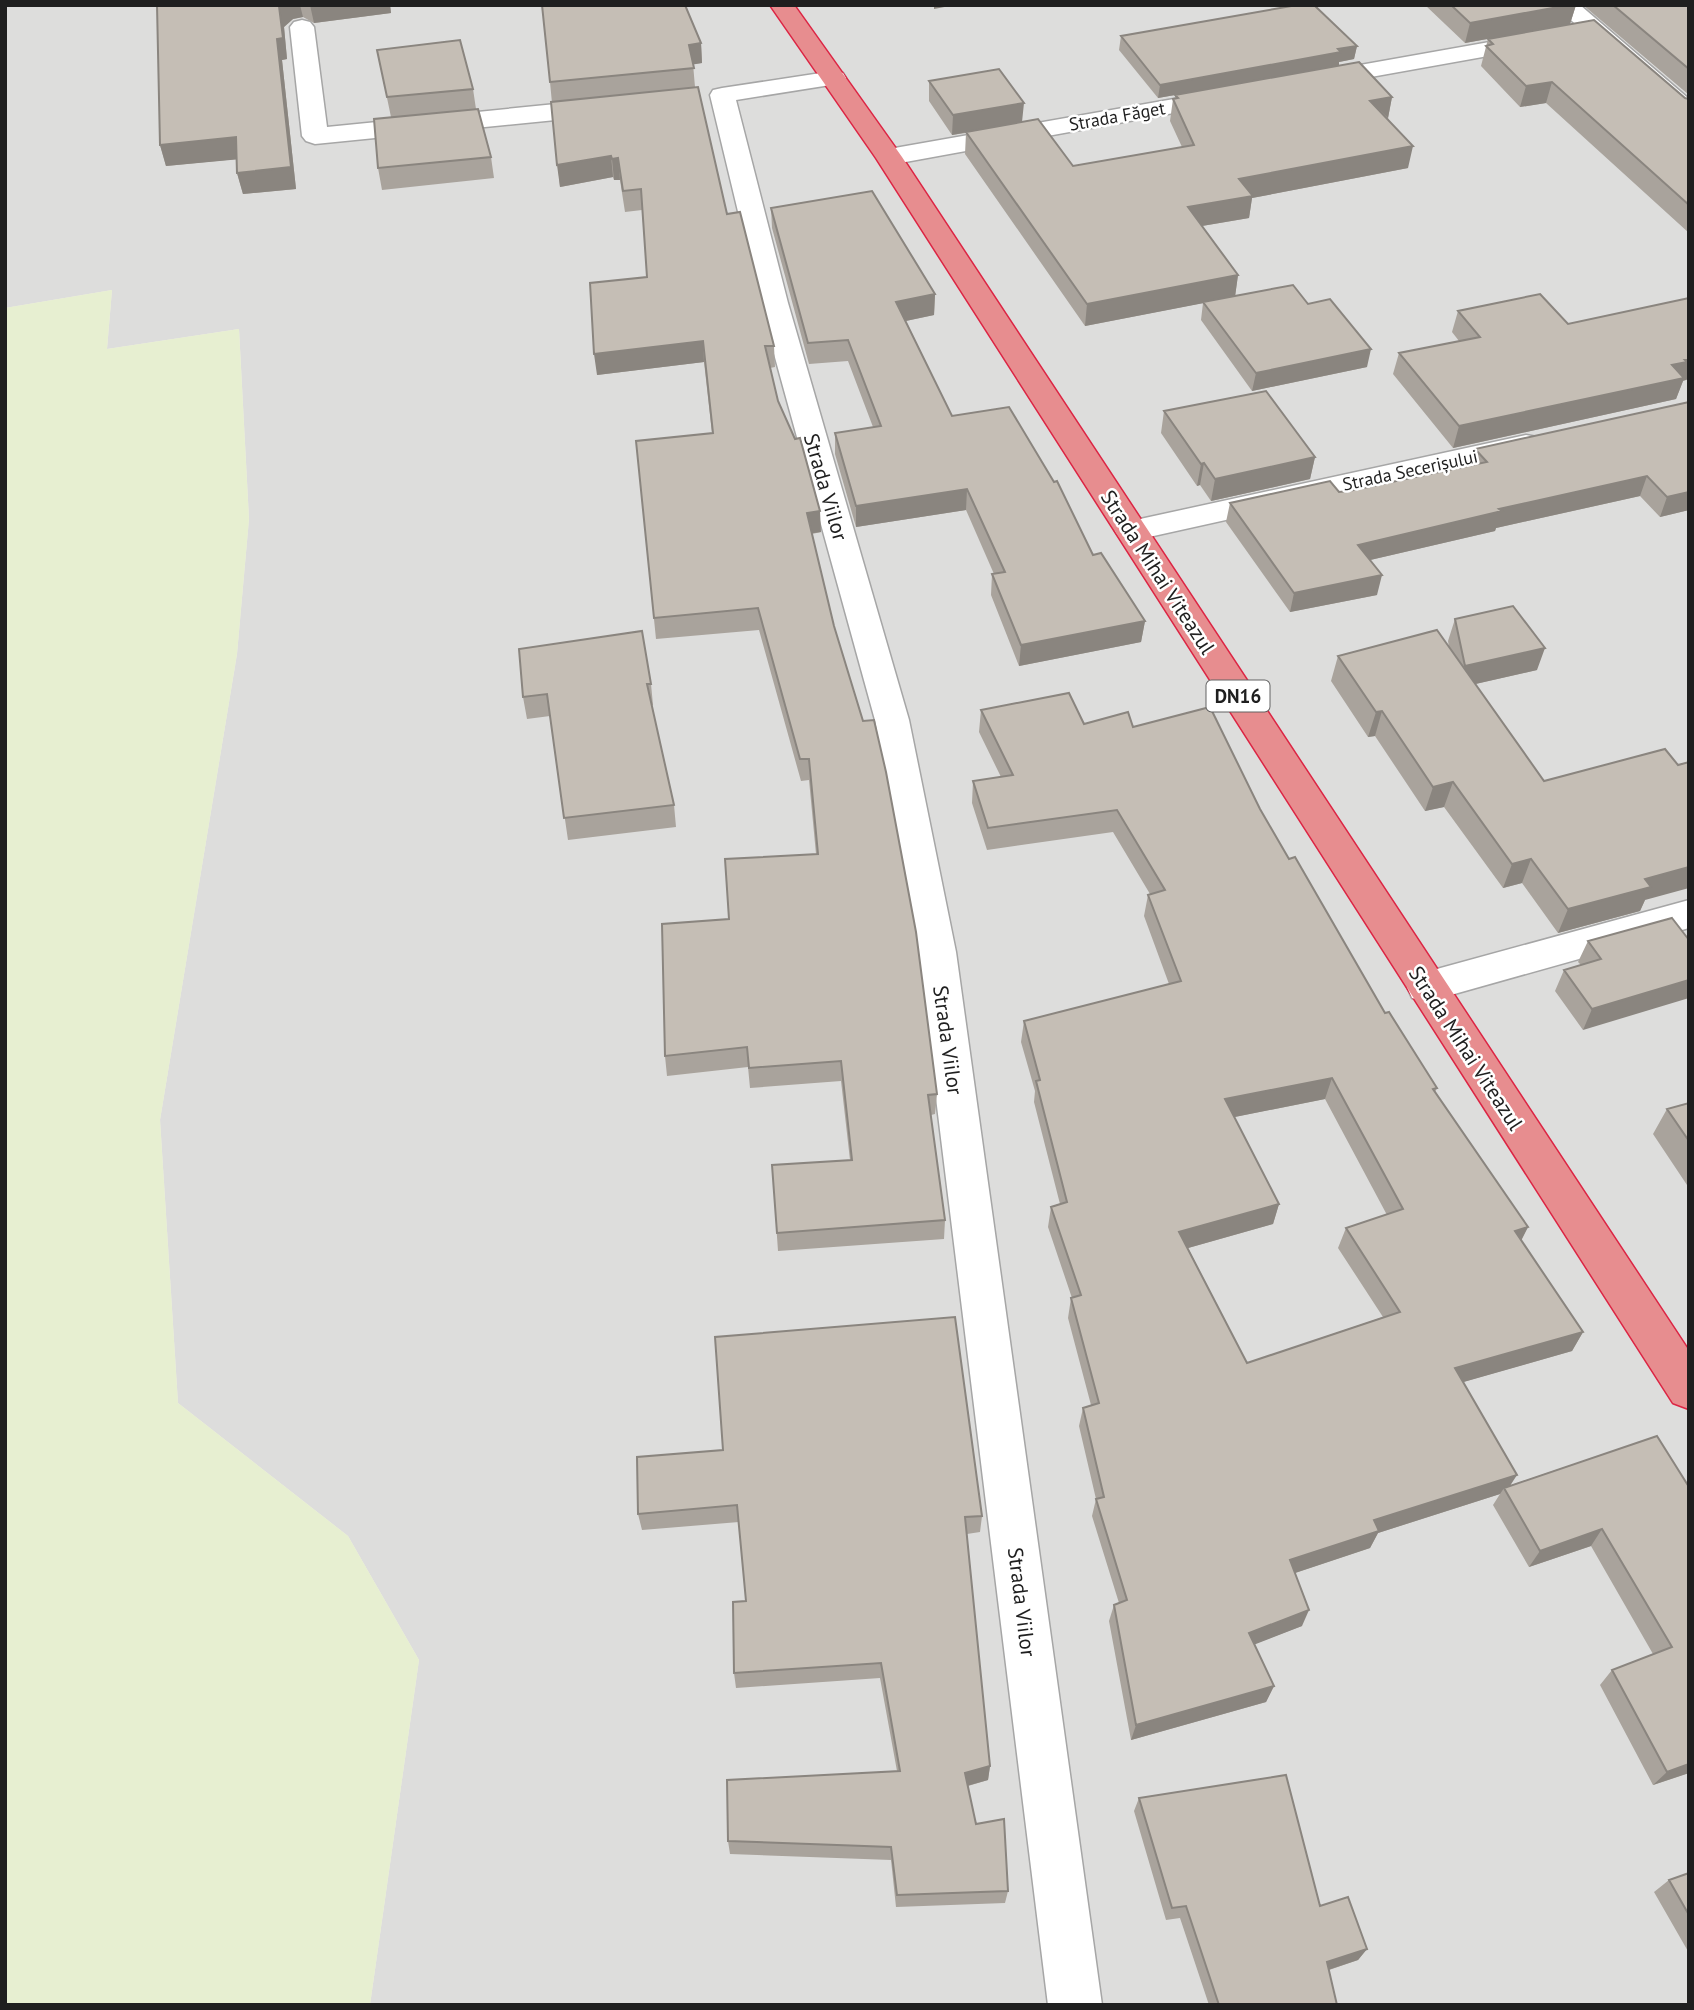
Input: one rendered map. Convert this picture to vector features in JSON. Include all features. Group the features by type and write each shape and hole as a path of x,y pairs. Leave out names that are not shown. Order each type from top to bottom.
{"highway":[{"name":"Strada Mihai Viteazul","path":"782,5 889,157 1426,988 1689,1389"}],"street":[{"path":"1566,5 1689,112"},
{"path":"302,27 315,135 627,104"},
{"path":"1292,85 1593,30"},
{"name":"Strada Viilor","path":"834,79 708,96 774,303 892,719 934,938 1074,2005"},
{"name":"Strada Făget","path":"889,157 1251,92"},
{"name":"Strada Secerișului","path":"1131,531 1555,438"},
{"path":"1426,988 1689,914"}],"shaded area":[{"path":"5,5 1689,5 1689,2005 370,2005 419,1660 348,1536 178,1403 160,1120 237,654 249,519 239,329 107,349 112,290 5,308"}],"green space":[{"path":"112,290 107,349 239,329 249,519 237,654 160,1120 178,1403 348,1536 419,1660 370,2005 5,2005 5,308"}],"building":[{"path":"157,5 280,5 283,38 277,39 291,167 237,173 236,137 160,145"},
{"path":"542,5 685,5 701,43 689,45 694,68 550,82"},
{"path":"1297,5 1314,5 1357,46 1338,49 1341,52 1160,85 1121,36"},
{"path":"1451,5 1569,5 1470,23"},
{"path":"1613,5 1689,5 1689,69"},
{"path":"1594,20 1689,99 1689,205 1552,82 1526,86 1486,46 1493,44 1488,39"},
{"path":"460,40 473,89 387,97 377,50"},
{"path":"1359,62 1392,97 1370,101 1413,146 1239,179 1253,196 1188,207 1238,275 1087,304 966,132 1038,119 1073,166 1194,145 1173,99 1178,98 1175,95"},
{"path":"999,69 1024,103 953,115 929,81"},
{"path":"698,87 727,214 740,212 774,346 765,346 778,401 795,439 800,438 820,511 807,513 834,626 863,721 874,720 886,772 916,932 937,1094 928,1095 945,1220 777,1233 772,1165 852,1160 841,1061 749,1068 747,1047 665,1056 662,924 729,919 725,859 818,854 809,759 800,759 758,608 654,618 636,441 713,433 703,341 594,354 590,283 647,277 641,189 623,191 618,158 612,159 611,156 557,165 551,102"},
{"path":"478,109 491,157 378,168 374,119"},
{"path":"872,191 935,294 896,302 952,416 1009,407 1054,482 1057,481 1093,555 1101,553 1145,621 1021,645 992,574 1005,572 967,489 856,506 835,433 881,426 848,340 808,343 771,208"},
{"path":"1293,285 1308,304 1330,299 1371,349 1256,373 1203,302"},
{"path":"1540,294 1568,324 1689,298 1689,360 1672,365 1684,378 1459,426 1399,353 1480,337 1458,311"},
{"path":"1266,391 1315,457 1215,479 1204,463 1201,464 1164,411"},
{"path":"1689,402 1689,492 1667,497 1647,476 1499,509 1502,511 1358,545 1382,575 1294,593 1230,503 1330,481 1339,492 1349,491 1487,462 1475,449"},
{"path":"1513,606 1545,648 1465,666 1455,619"},
{"path":"1437,630 1544,781 1665,749 1678,765 1689,762 1689,867 1645,879 1651,887 1568,909 1531,859 1512,864 1453,782 1433,787 1382,711 1376,712 1338,656"},
{"path":"642,631 651,684 647,684 674,805 564,818 547,694 523,697 519,649"},
{"path":"1069,693 1084,724 1128,712 1133,727 1210,707 1260,809 1289,859 1295,857 1385,1013 1389,1012 1437,1088 1433,1089 1528,1227 1515,1231 1583,1332 1455,1368 1517,1475 1374,1520 1379,1531 1290,1560 1309,1610 1249,1633 1274,1686 1136,1725 1114,1605 1127,1600 1096,1499 1104,1497 1083,1408 1099,1403 1071,1298 1081,1295 1051,1207 1067,1202 1036,1081 1040,1080 1024,1021 1181,981 1148,895 1165,890 1117,810 988,828 973,781 1013,775 981,710","holes":["1332,1078 1403,1209 1346,1228 1400,1312 1247,1363 1179,1232 1279,1204 1225,1099"]},
{"path":"1672,918 1689,940 1689,980 1592,1009 1564,970 1601,959 1588,941"},
{"path":"1689,1103 1689,1141 1667,1109"},
{"path":"955,1317 982,1516 965,1517 990,1766 965,1773 976,1824 1004,1819 1008,1891 897,1895 891,1847 728,1841 727,1780 900,1771 881,1663 734,1673 733,1602 746,1601 737,1505 638,1514 637,1457 723,1450 715,1337"},
{"path":"1657,1436 1689,1487 1689,1764 1667,1772 1612,1670 1672,1647 1602,1529 1540,1551 1504,1488"},
{"path":"1286,1775 1320,1906 1348,1897 1367,1949 1327,1962 1337,2005 1219,2005 1186,1906 1172,1908 1139,1798"},
{"path":"1689,1873 1689,1915 1669,1880"}]}
